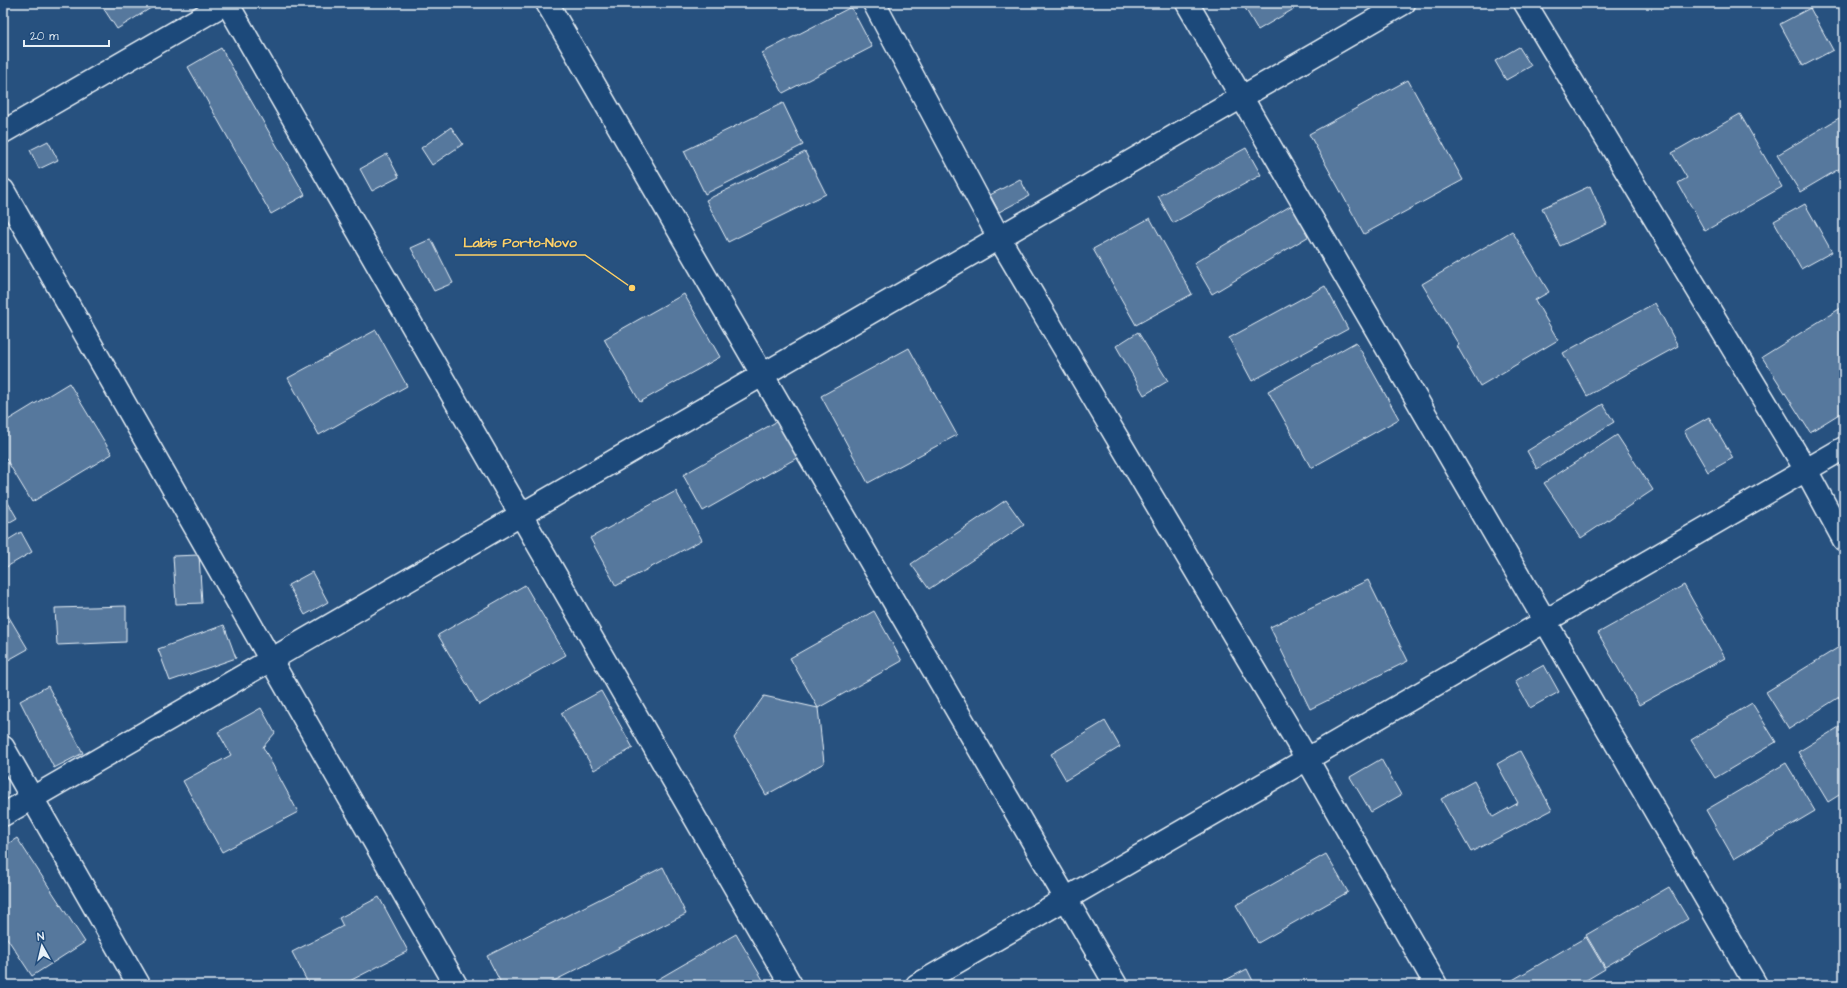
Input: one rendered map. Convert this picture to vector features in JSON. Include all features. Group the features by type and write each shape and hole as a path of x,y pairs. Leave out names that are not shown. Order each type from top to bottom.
{"street":[{"path":"3,132 227,3 791,985"},
{"path":"547,3 1116,985"},
{"path":"874,3 999,238 1307,759 1436,985"},
{"path":"1187,3 1756,985"},
{"path":"3,815 1404,3"},
{"path":"1525,3 1806,470 1844,540"},
{"path":"3,190 456,985"},
{"path":"917,985 1844,448"},
{"path":"3,747 139,985"}],"building":[{"path":"100,3 152,3 154,6 117,29"},
{"path":"1242,3 1304,3 1258,30"},
{"path":"851,7 872,47 783,93 762,53"},
{"path":"1810,8 1833,50 1803,66 1780,24"},
{"path":"1519,47 1531,66 1506,80 1495,61"},
{"path":"221,48 305,195 271,214 188,67"},
{"path":"1408,80 1463,180 1364,234 1309,134"},
{"path":"783,103 803,145 705,194 684,151"},
{"path":"1740,114 1782,187 1705,231 1678,183 1687,178 1672,153"},
{"path":"1839,118 1844,126 1844,166 1800,192 1777,155"},
{"path":"451,127 463,144 432,165 421,148"},
{"path":"48,141 58,160 39,169 30,150"},
{"path":"1246,148 1261,175 1173,223 1158,196"},
{"path":"805,152 826,194 728,242 706,200"},
{"path":"387,154 399,177 372,191 360,169"},
{"path":"1020,179 1029,196 999,212 990,195"},
{"path":"1590,186 1607,224 1560,246 1542,208"},
{"path":"1805,204 1832,252 1801,269 1774,221"},
{"path":"1292,205 1311,235 1212,294 1194,263"},
{"path":"1150,218 1192,294 1136,325 1093,249"},
{"path":"1512,231 1549,292 1535,300 1558,340 1480,386 1457,346 1459,345 1422,284"},
{"path":"431,239 453,283 434,291 411,248"},
{"path":"1325,286 1348,329 1252,381 1229,338"},
{"path":"684,294 720,357 640,402 604,339"},
{"path":"1655,303 1678,346 1587,396 1563,353"},
{"path":"1844,306 1844,411 1810,432 1762,357"},
{"path":"376,330 407,386 319,435 288,378"},
{"path":"1138,332 1168,381 1144,395 1116,346"},
{"path":"1356,342 1399,419 1311,468 1268,391"},
{"path":"909,348 957,435 868,483 821,396"},
{"path":"69,383 112,454 32,502 3,454 3,423"},
{"path":"1603,404 1614,422 1537,469 1527,451"},
{"path":"1709,417 1733,458 1708,472 1684,431"},
{"path":"781,419 802,455 703,511 683,475"},
{"path":"1617,435 1653,490 1581,538 1544,483"},
{"path":"676,491 702,540 616,586 590,538"},
{"path":"3,494 17,518 3,526"},
{"path":"1006,500 1024,525 929,589 911,564"},
{"path":"21,532 32,552 3,569 3,543"},
{"path":"199,555 202,603 176,604 173,556"},
{"path":"312,572 328,602 305,615 288,585"},
{"path":"1368,580 1408,661 1310,709 1270,627"},
{"path":"525,585 566,655 479,705 438,635"},
{"path":"1684,585 1725,658 1639,705 1598,633"},
{"path":"126,606 126,642 57,645 55,608"},
{"path":"3,607 28,649 3,663"},
{"path":"874,611 902,661 818,708 790,658"},
{"path":"224,625 236,658 170,681 158,649"},
{"path":"1844,644 1844,694 1789,729 1766,692"},
{"path":"1544,665 1559,692 1530,708 1515,681"},
{"path":"48,686 83,753 54,768 20,701"},
{"path":"601,691 633,748 594,770 561,713"},
{"path":"764,696 818,708 824,763 766,795 734,738"},
{"path":"1752,703 1776,742 1715,778 1691,740"},
{"path":"261,708 275,733 263,747 298,812 222,852 183,781 231,755 218,732"},
{"path":"1105,721 1120,747 1066,780 1051,754"},
{"path":"1844,724 1844,792 1828,802 1798,752"},
{"path":"1520,751 1552,810 1471,852 1441,799 1474,781 1493,817 1518,803 1497,764"},
{"path":"1381,759 1401,795 1371,812 1350,777"},
{"path":"1786,763 1815,811 1734,859 1706,810"},
{"path":"17,838 85,942 32,976 3,932 3,847"},
{"path":"1326,854 1348,892 1258,943 1236,905"},
{"path":"663,867 686,914 546,985 502,985 487,956"},
{"path":"1669,887 1688,919 1605,967 1586,935"},
{"path":"379,897 408,951 342,985 309,985 292,952 343,926 339,918"},
{"path":"736,934 766,985 648,985"},
{"path":"1586,937 1605,969 1578,985 1504,985"},
{"path":"1247,969 1255,985 1216,985"}],"place":[{"name":"Labis Porto-Novo","path":"632,288"}]}
